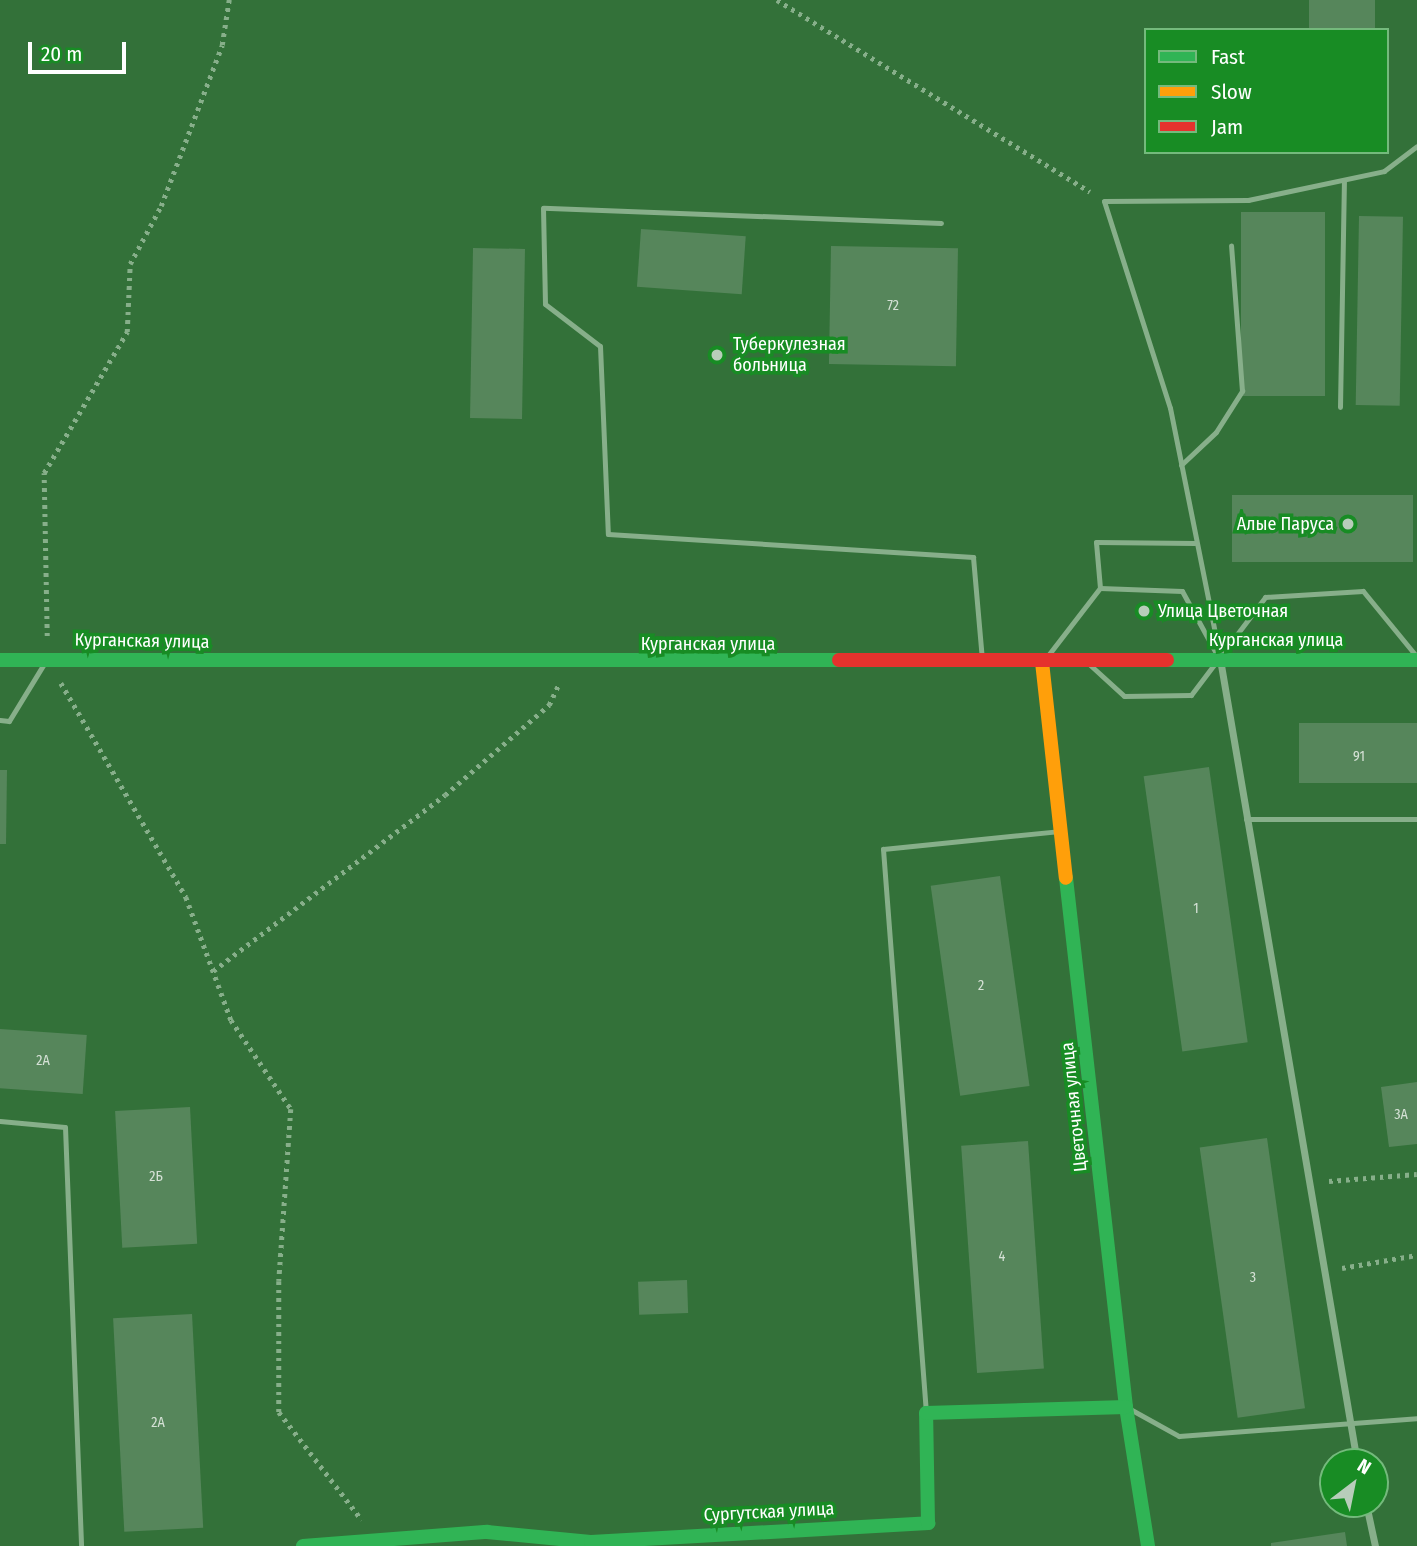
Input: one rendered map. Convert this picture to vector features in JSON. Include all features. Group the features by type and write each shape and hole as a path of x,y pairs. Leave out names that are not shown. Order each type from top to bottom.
{"street":[{"path":"1220,659 1321,1271 1354,1448"},
{"name":"Курганская улица","path":"0,660 568,664 1417,659"},
{"name":"Цветочная улица","path":"1042,662 1126,1407 1148,1546"},
{"path":"926,1413 1126,1407"},
{"name":"Сургутская улица","path":"303,1546 487,1532 591,1542 928,1523 926,1413"},
{"path":"1369,1518 1375,1546"}],"lane":[{"path":"1220,659 1170,408 1104,201 1248,200 1384,171 1417,146"},
{"path":"1340,407 1344,180"},
{"path":"941,223 544,208 545,304 600,346 608,534 973,557 982,663"},
{"path":"1181,465 1216,432 1242,391 1231,245"},
{"path":"1042,662 1100,588 1096,542 1195,543"},
{"path":"1100,588 1182,591 1220,659"},
{"path":"1085,661 1124,696 1191,695 1265,597 1363,591 1417,659"},
{"path":"0,720 9,721 47,659"},
{"path":"1246,819 1417,819"},
{"path":"926,1413 883,849 1063,831"},
{"path":"0,1121 65,1127 81,1546"},
{"path":"1126,1407 1179,1436 1349,1421 1417,1418"}],"path":[{"path":"229,0 222,44 161,206 130,264 127,332 44,473 47,659 186,897 231,1020 291,1110 279,1281 279,1412 379,1540"},
{"path":"777,0 1104,201"},
{"path":"213,971 445,795 549,705 568,664"},
{"path":"1307,1182 1417,1174"},
{"path":"1321,1271 1417,1255"}],"building":[{"path":"1309,0 1375,0 1375,28 1309,28"},
{"path":"1241,212 1325,212 1325,396 1241,396"},
{"path":"1359,216 1403,217 1400,406 1356,405"},
{"path":"641,229 746,236 742,294 637,287"},
{"path":"831,246 958,248 956,366 829,364"},
{"path":"473,248 525,249 522,419 470,418"},
{"path":"1232,495 1413,495 1413,562 1232,562"},
{"path":"1299,723 1417,723 1417,783 1299,783"},
{"path":"1209,767 1248,1042 1182,1051 1144,776"},
{"path":"0,770 7,770 6,844 0,844"},
{"path":"1000,876 1030,1086 960,1096 931,886"},
{"path":"0,1029 87,1035 83,1094 0,1088"},
{"path":"1417,1082 1417,1144 1389,1147 1381,1087"},
{"path":"190,1107 197,1244 122,1248 115,1111"},
{"path":"1267,1138 1305,1408 1238,1418 1200,1147"},
{"path":"1028,1141 1044,1368 977,1373 961,1146"},
{"path":"687,1280 688,1313 639,1315 638,1282"},
{"path":"192,1314 203,1528 124,1532 113,1318"},
{"path":"1345,1532 1347,1546 1271,1546 1271,1543"}],"traffic: fast":[{"path":"0,660 839,660"},
{"path":"1167,660 1417,660"},
{"path":"1066,878 1126,1407 1148,1546"},
{"path":"303,1546 487,1532 591,1542 928,1523 926,1413 1126,1407"}],"traffic: slow":[{"path":"1042,662 1066,878"}],"traffic: jam":[{"path":"839,660 1167,660"}],"place":[{"name":"Туберкулезная больница","path":"717,355"},
{"name":"Алые Паруса","path":"1348,524"},
{"name":"Улица Цветочная","path":"1144,611"}]}
